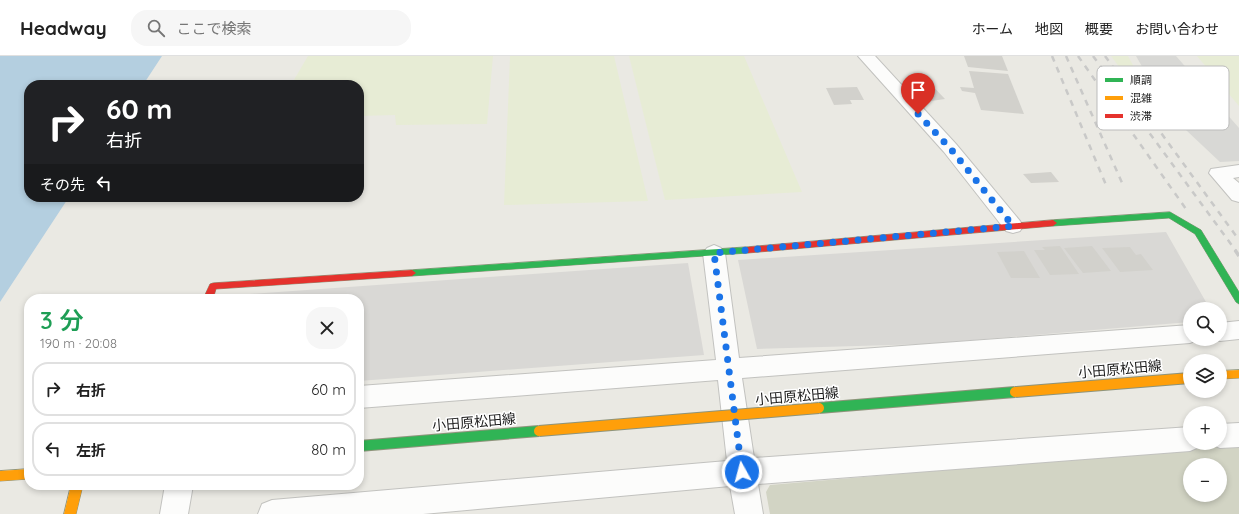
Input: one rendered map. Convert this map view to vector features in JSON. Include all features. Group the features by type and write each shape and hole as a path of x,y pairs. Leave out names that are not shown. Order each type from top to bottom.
{"street":[{"path":"866,56 950,148 1013,226"},
{"path":"1239,171 1218,173 1239,195"},
{"path":"210,294 213,286 714,253 1013,226 1170,215 1198,232 1239,300"},
{"path":"714,253 742,472 749,514"},
{"path":"1227,331 1239,330"},
{"path":"364,397 1183,335"},
{"path":"1227,375 1239,374"},
{"name":"小田原松田線","path":"364,446 1183,379"},
{"path":"1227,436 1239,435"},
{"path":"272,514 742,472 1183,439"},
{"path":"0,476 24,474"},
{"path":"70,514 76,490"},
{"path":"174,514 178,490"}],"shaded area":[{"path":"308,56 493,56 487,124 396,125 395,115 364,116 364,80 294,80"},
{"path":"510,56 614,56 648,201 504,205"},
{"path":"629,56 744,56 802,192 665,200"},
{"path":"1111,56 1128,56 1133,66 1118,66"},
{"path":"1136,56 1176,56 1185,66 1142,66"},
{"path":"1197,56 1239,56 1239,106 1229,94 1229,66 1205,66"},
{"path":"1229,117 1239,128 1239,161 1220,162 1186,130 1229,130"},
{"path":"1166,232 1206,302 1183,302 1183,323 926,344 757,349 738,260"},
{"path":"688,263 704,355 364,381 364,294 250,294"},
{"path":"1239,445 1239,514 770,514 766,492 770,485 1183,450 1227,450 1227,446"}],"water":[{"path":"0,56 162,56 146,80 24,80 24,202 66,202 0,302"}],"building":[{"path":"964,56 1002,56 1008,71 968,67"},
{"path":"969,71 1008,74 1024,114 981,110 975,93 962,91 960,87 974,88"},
{"path":"925,78 945,99 924,102 905,81"},
{"path":"857,87 864,100 850,100 852,104 834,105 826,88"},
{"path":"1051,172 1059,182 1031,183 1023,174"},
{"path":"1060,246 1079,274 1050,275 1034,250 1045,250 1042,247"},
{"path":"1092,246 1111,271 1083,273 1064,248"},
{"path":"1130,247 1136,255 1141,254 1153,270 1120,272 1102,248"},
{"path":"1024,251 1040,278 1011,278 997,252"}],"railway":[{"path":"1052,56 1106,185"},
{"path":"1066,56 1097,126"},
{"path":"1078,56 1097,83"},
{"path":"1093,56 1100,66"},
{"path":"1105,56 1112,66"},
{"path":"1099,130 1123,185"},
{"path":"1130,130 1186,209"},
{"path":"1147,130 1236,251"},
{"path":"1159,130 1239,240"},
{"path":"1235,250 1239,256"}],"traffic: fast":[{"path":"1053,223 1170,215 1198,232 1239,300"},
{"path":"412,273 748,250"},
{"path":"819,408 1015,392"},
{"path":"364,446 539,431"}],"traffic: slow":[{"path":"1227,375 1239,374"},
{"path":"1015,392 1183,379"},
{"path":"539,431 819,408"},
{"path":"0,476 24,474"},
{"path":"70,514 76,490"}],"traffic: jam":[{"path":"748,250 1053,223"},
{"path":"210,294 213,286 412,273"}],"route":[{"path":"742,472 714,253 1013,226 950,148 918,114"}]}
